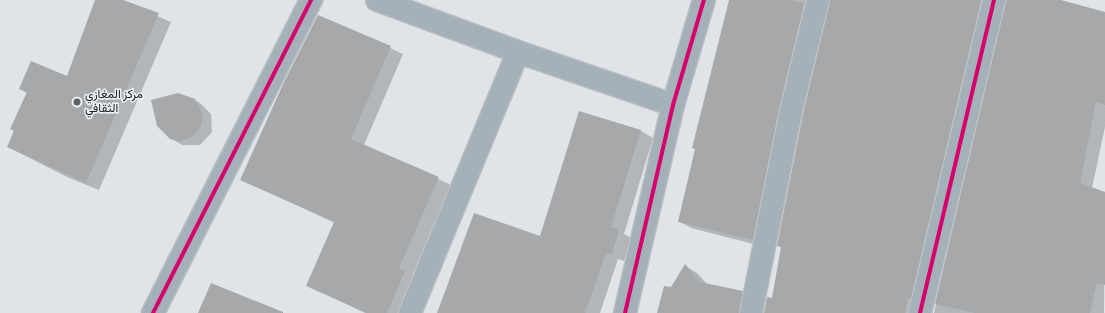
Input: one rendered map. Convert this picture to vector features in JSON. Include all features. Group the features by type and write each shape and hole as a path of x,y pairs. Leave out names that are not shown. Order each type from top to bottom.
{"street":[{"path":"153,313 311,0"},
{"path":"377,0 518,52 673,105"},
{"path":"625,313 673,105 704,0"},
{"path":"751,313 791,111 818,0"},
{"path":"920,313 994,0"},
{"path":"410,313 518,52"}],"building":[{"path":"95,0 123,0 159,13 86,183 7,147 14,131 10,129 27,92 19,89 31,61 67,76"},
{"path":"729,0 791,0 804,3 779,109 753,240 678,222 695,149 692,148"},
{"path":"830,0 981,0 911,299 908,298 905,313 764,313 767,297 772,298 781,247 777,246 803,114"},
{"path":"1006,0 1061,0 1105,12 1105,105 1096,102 1080,183 1105,192 1105,285 1097,283 1090,313 975,313 935,304"},
{"path":"318,15 391,46 351,139 439,177 399,268 405,271 387,313 367,313 306,286 334,222 240,180 284,82"},
{"path":"178,93 195,99 203,116 201,125 196,133 188,139 179,141 170,139 157,126 151,100"},
{"path":"579,111 641,130 611,227 619,230 612,254 606,253 585,313 437,313 474,213 540,236"},
{"path":"685,264 700,282 743,291 739,313 657,313 664,286 671,287"},
{"path":"211,283 283,312 283,313 198,313"}],"cycle path":[{"path":"153,313 311,0"},
{"path":"625,313 673,105 704,0"},
{"path":"920,313 994,0"}],"place":[{"name":"مركز المغازي الثقافي","path":"77,102"}]}
